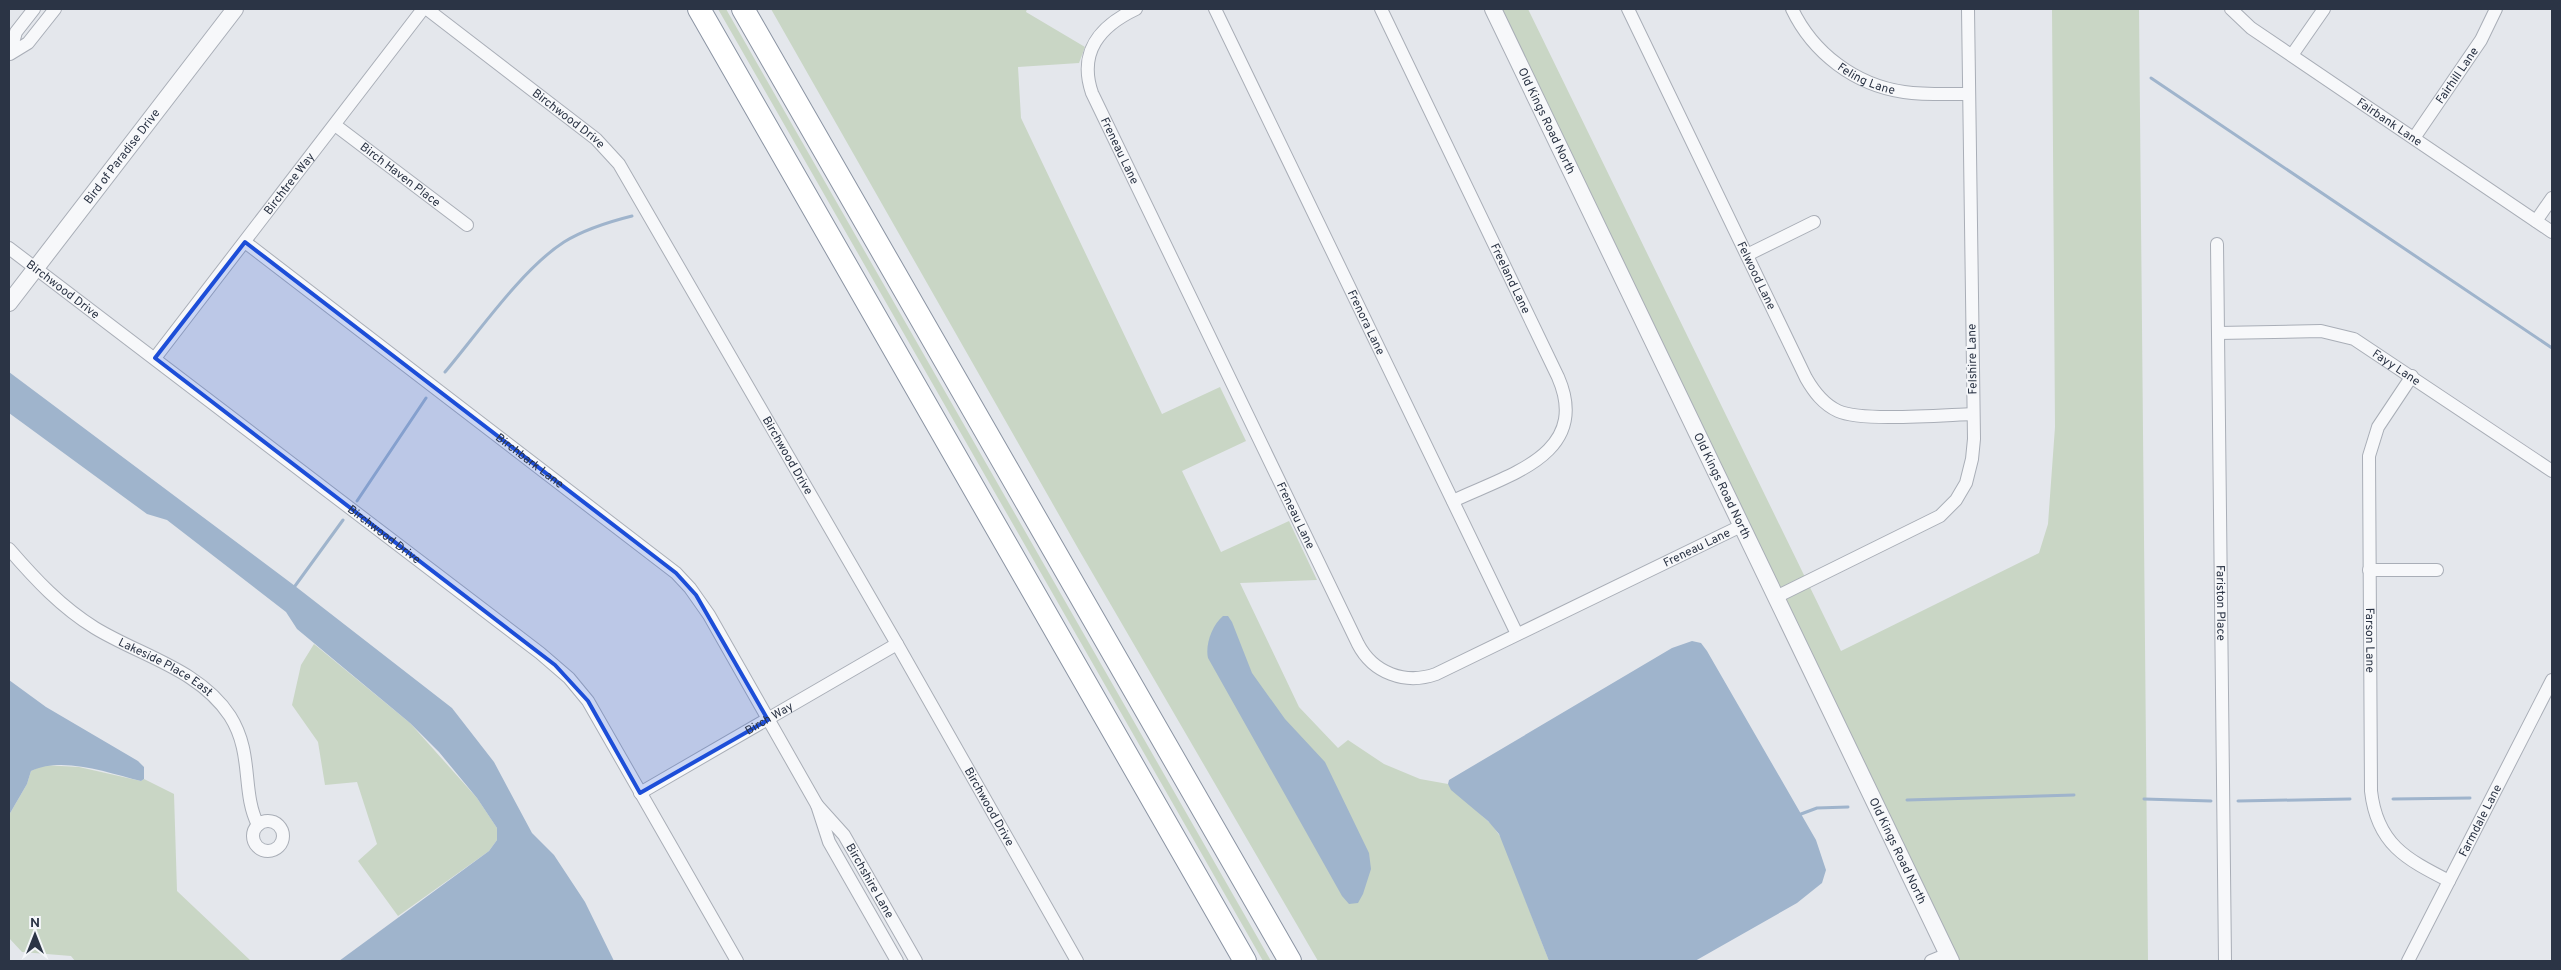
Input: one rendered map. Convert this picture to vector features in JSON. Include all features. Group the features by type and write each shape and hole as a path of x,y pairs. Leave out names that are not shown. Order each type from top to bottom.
{"highway":[{"path":"699,9 1245,961"},
{"path":"743,9 1290,961"}],"street":[{"path":"9,54 16,32 34,9"},
{"path":"9,54 28,43 55,9"},
{"name":"Bird of Paradise Drive","path":"9,303 235,9"},
{"name":"Birchwood Drive","path":"425,9 596,139 615,158 897,644 1077,961"},
{"name":"Birchtree Way","path":"154,358 425,9"},
{"name":"Freneau Lane","path":"1136,9 1109,25 1094,45 1088,69 1092,93 1362,652 1371,663 1387,673 1402,677 1419,678 1444,671 1741,526"},
{"name":"Frenora Lane","path":"1216,9 1517,634"},
{"name":"Freeland Lane","path":"1380,9 1554,368 1566,399 1566,415 1562,428 1554,446 1546,454 1532,464 1453,501"},
{"name":"Old Kings Road North","path":"1494,9 1741,526 1950,957"},
{"name":"Felwood Lane","path":"1628,9 1806,378 1815,393 1828,405 1846,414 1864,416 1973,414"},
{"name":"Feling Lane","path":"1792,9 1803,28 1825,54 1861,79 1902,92 1969,94"},
{"name":"Felshire Lane","path":"1776,597 1928,524 1945,512 1964,488 1971,469 1974,444 1968,9"},
{"name":"Fairbank Lane","path":"2231,9 2251,28 2552,232"},
{"path":"2292,56 2324,9"},
{"name":"Fairhill Lane","path":"2414,138 2481,40 2496,9"},
{"name":"Birch Haven Place","path":"335,124 467,225"},
{"path":"2536,221 2552,198"},
{"path":"1747,255 1814,222"},
{"name":"Birchbark Lane","path":"245,242 676,573 696,595 709,615 768,720"},
{"name":"Fariston Place","path":"2217,244 2225,961"},
{"name":"Birchwood Drive","path":"9,248 555,665 569,678 588,701 737,961"},
{"name":"Fayy Lane","path":"2218,333 2335,333 2361,342 2552,471"},
{"name":"Farson Lane","path":"2412,376 2381,422 2370,449 2368,481 2371,791 2374,809 2380,826 2396,849 2409,860 2449,881"},
{"name":"Lakeside Place East","path":"9,549 46,590 78,617 116,640 183,672 215,697 234,724 244,748 252,809 258,826"},
{"path":"2369,570 2437,570"},
{"name":"Birch Way","path":"640,793 897,644"},
{"name":"Farmdale Lane","path":"2408,961 2552,680"},
{"name":"Birchshire Lane","path":"768,720 817,805 829,842 897,961"},
{"name":"Birchshire Lane","path":"817,805 844,835 916,961"},
{"path":"1931,961 1950,957"}],"highlighted area":[{"path":"245,242 676,573 696,595 768,720 640,793 588,701 555,665 155,358"}],"green space":[{"path":"718,9 726,9 1271,961 1263,961"},
{"path":"771,9 1027,9 1026,12 1085,47 1079,63 1018,67 1021,118 1162,414 1220,387 1246,441 1182,471 1221,552 1289,521 1317,580 1240,583 1299,707 1338,748 1348,740 1384,764 1420,779 1448,784 1492,825 1502,839 1549,961 1318,961 1079,550"},
{"path":"1500,9 1528,9 1841,651 2039,553 2048,524 2055,427 2052,9 2139,9 2148,961 1958,961"},
{"path":"314,644 410,723 477,798 497,828 497,840 489,851 398,916 358,861 377,844 357,782 325,785 318,742 292,705 301,665"},
{"path":"43,765 79,767 141,781 144,779 174,794 177,891 251,961 75,961 71,956 22,952 9,938 9,815 27,784 31,771"}],"water":[{"path":"9,372 295,586 452,708 494,762 532,833 554,855 585,902 614,961 339,961 489,851 497,840 497,828 477,798 439,752 410,723 297,629 286,612 167,520 147,514 9,413"},
{"path":"1223,616 1228,616 1232,622 1252,673 1285,719 1325,762 1369,853 1371,869 1358,903 1349,904 1342,896 1208,658 1210,636"},
{"path":"1692,641 1701,643 1707,651 1816,840 1826,870 1822,883 1797,903 1695,961 1549,961 1499,834 1488,821 1451,790 1448,784 1449,780 1672,648"},
{"path":"9,680 46,707 138,761 144,767 144,779 141,781 100,770 71,765 44,767 31,771 27,784 9,815"}],"waterway":[{"path":"2151,78 2552,348"},
{"path":"445,372 501,302 532,268 548,254 580,233 605,223 632,216"},
{"path":"357,501 426,398"},
{"path":"295,586 343,520"},
{"path":"1907,800 2074,795"},
{"path":"2393,799 2470,798"},
{"path":"2144,799 2211,801"},
{"path":"2238,801 2350,799"},
{"path":"1801,814 1817,808 1848,807"}]}
